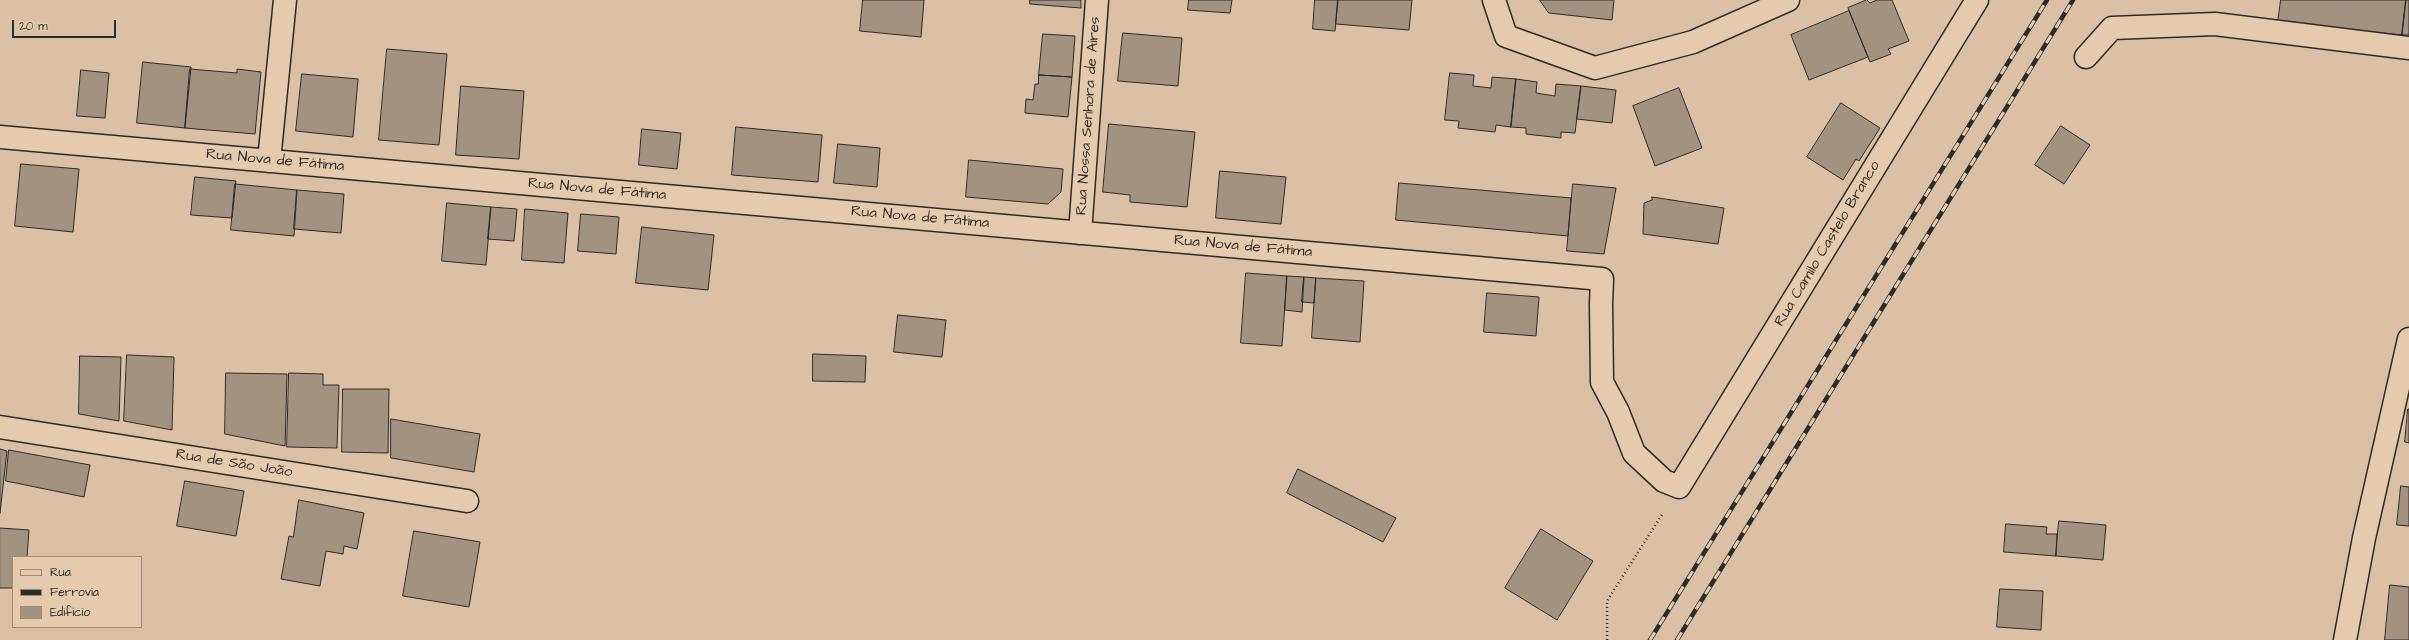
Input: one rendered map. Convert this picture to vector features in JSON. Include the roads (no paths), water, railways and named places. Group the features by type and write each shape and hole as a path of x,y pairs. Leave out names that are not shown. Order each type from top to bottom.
{"street":[{"path":"269,161 285,0"},
{"name":"Rua Nossa Senhora de Aires","path":"1080,232 1097,0"},
{"path":"1494,0 1506,36 1595,68 1693,42 1756,7 1788,0"},
{"name":"Rua Camilo Castelo Branco","path":"1679,487 1977,0"},
{"path":"2086,57 2112,28 2214,24 2409,48"},
{"name":"Rua Nova de Fátima","path":"0,137 1602,279 1602,382 1618,412 1634,453 1664,481 1679,487"},
{"path":"2344,640 2364,538 2409,339"},
{"name":"Rua de São João","path":"0,427 467,501"}],"railway":[{"path":"1650,640 2047,0"},
{"path":"1677,640 2073,0"}]}
